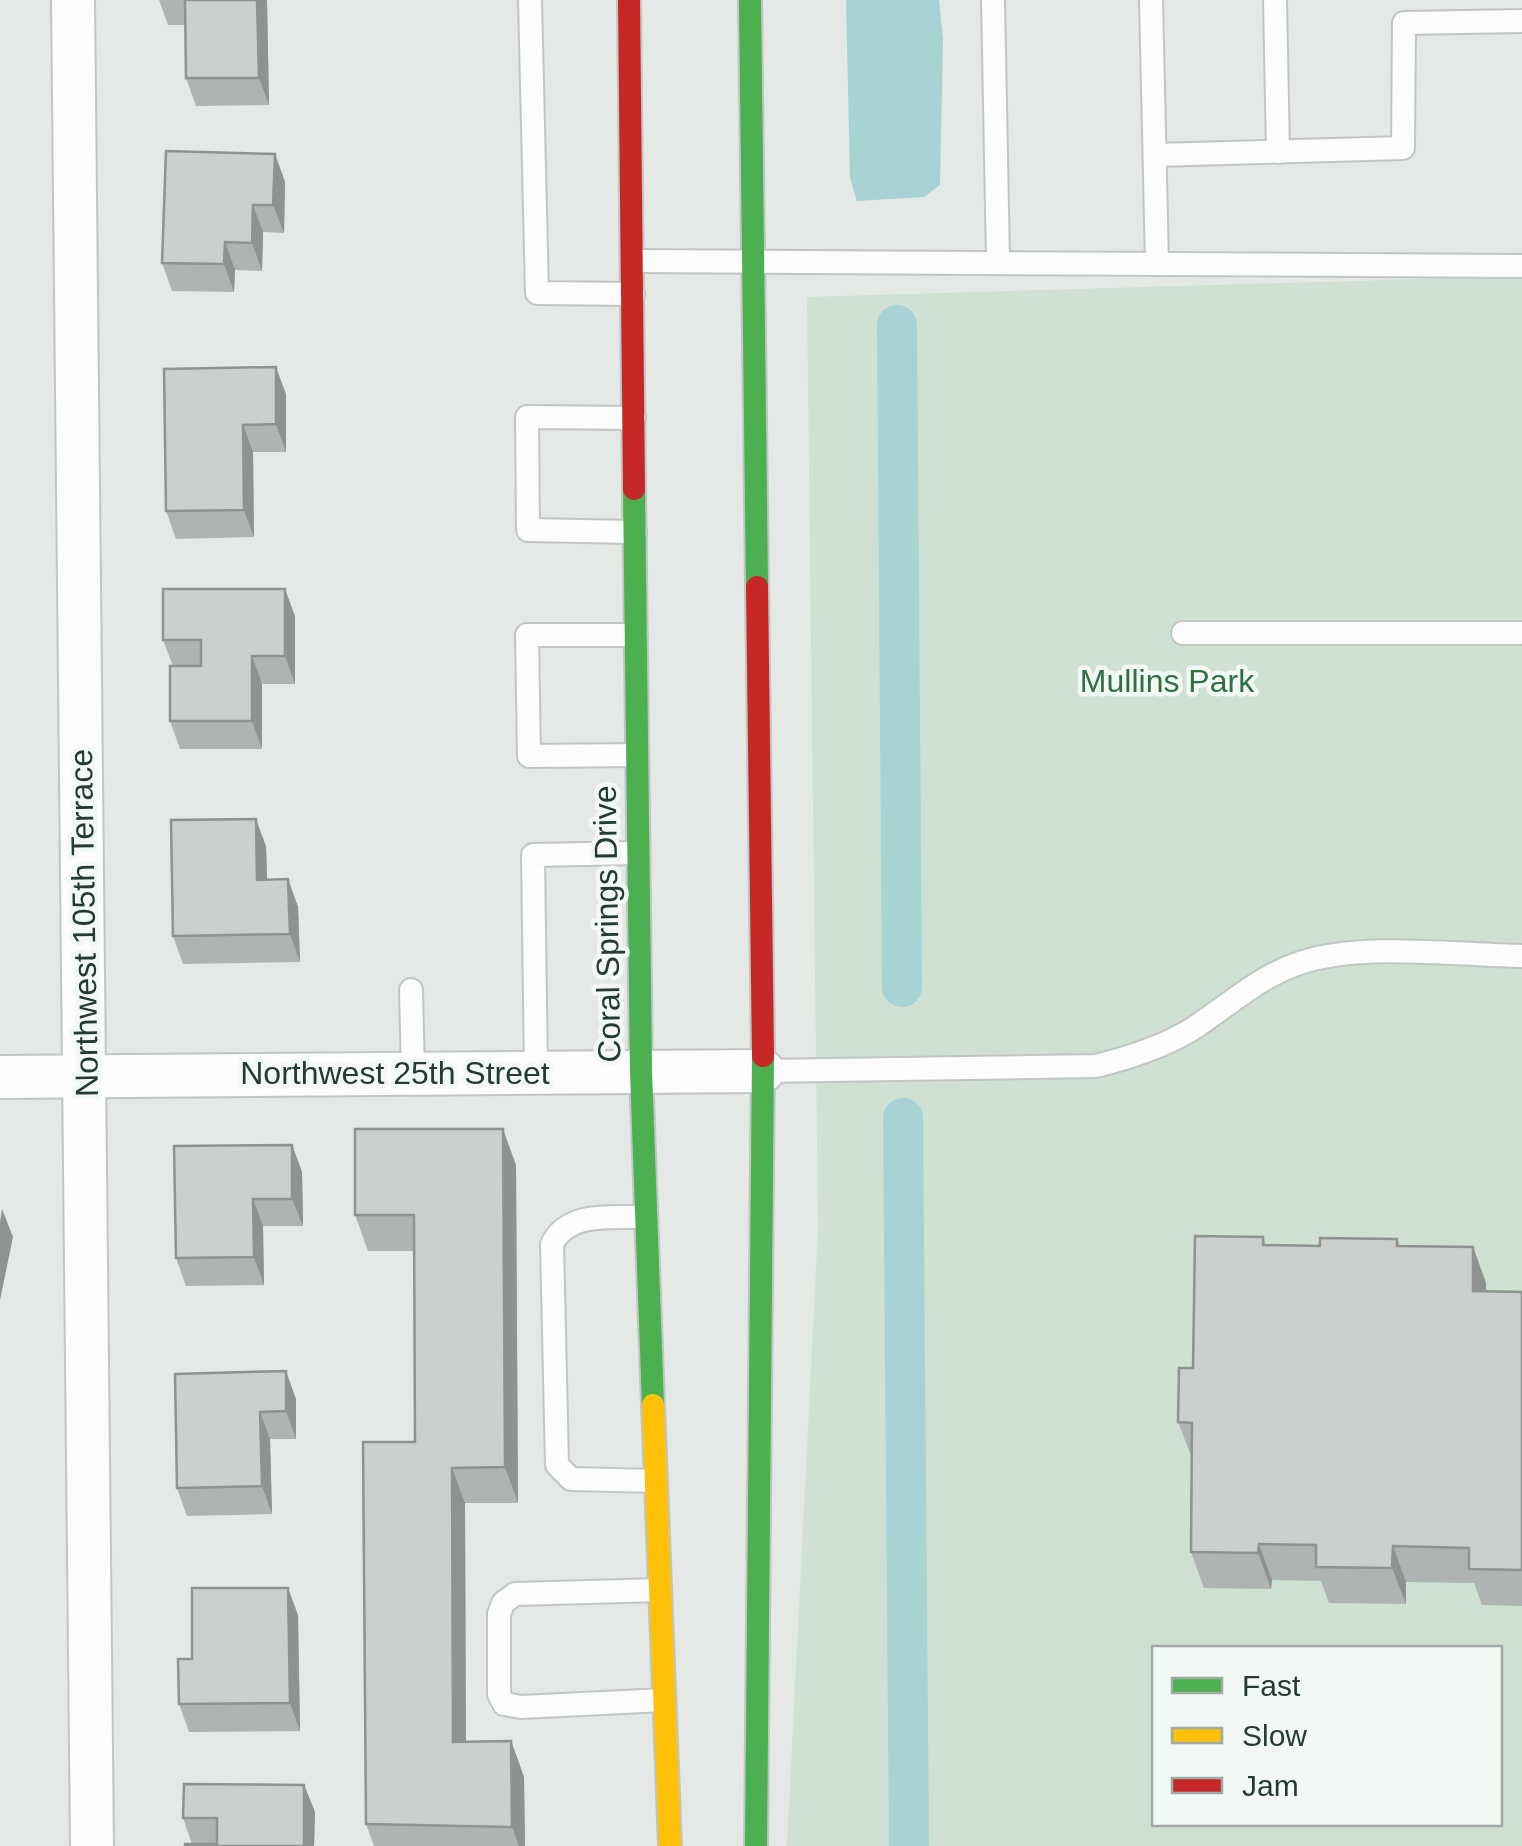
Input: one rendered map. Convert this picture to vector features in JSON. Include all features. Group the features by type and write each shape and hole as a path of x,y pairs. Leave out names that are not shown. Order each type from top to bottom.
{"main road":[{"name":"Coral Springs Drive","path":"629,0 640,1071 670,1846"},
{"path":"750,0 763,1071 756,1846"}],"street":[{"name":"Northwest 105th Terrace","path":"73,0 92,1846"},
{"name":"Northwest 25th Street","path":"0,1077 763,1071"}],"lane":[{"path":"530,0 537,294 632,294"},
{"path":"994,0 998,260"},
{"path":"1150,0 1158,264"},
{"path":"1275,0 1278,152"},
{"path":"1154,155 1403,148 1404,23 1522,22"},
{"path":"632,261 998,260 1522,266"},
{"path":"634,418 526,417 528,530 636,532"},
{"path":"1183,634 1522,632"},
{"path":"636,635 527,635 529,756 637,756"},
{"path":"536,1072 533,854 638,853"},
{"path":"763,1071 1096,1066 1132,1057 1187,1032 1262,979 1302,962 1347,954 1522,956"},
{"path":"411,990 412,1072"},
{"path":"646,1218 574,1222 558,1232 552,1244 557,1465 571,1479 656,1480"},
{"path":"660,1590 514,1594 503,1602 499,1614 499,1694 504,1704 522,1708 664,1700"}],"green space":[{"name":"Mullins Park","path":"1522,276 1522,1846 787,1846 818,1229 807,297"}],"water":[{"path":"846,0 939,0 943,39 940,185 924,197 857,201 850,178"}],"building":[{"path":"185,0 257,0 259,78 186,78"},
{"path":"166,151 275,154 273,205 253,205 252,243 225,242 224,264 162,263"},
{"path":"276,367 276,424 243,425 244,510 166,511 164,369"},
{"path":"163,589 285,589 285,656 252,656 252,721 170,721 170,666 201,666 201,640 163,640"},
{"path":"256,819 257,880 288,879 290,934 173,936 171,820"},
{"path":"355,1129 503,1129 505,1467 452,1468 453,1742 511,1741 512,1827 366,1824 363,1442 415,1442 414,1215 355,1215"},
{"path":"292,1145 292,1199 253,1199 254,1257 176,1258 174,1146"},
{"path":"1195,1236 1263,1237 1263,1245 1320,1246 1320,1238 1397,1239 1397,1246 1473,1247 1473,1291 1522,1292 1522,1570 1469,1569 1469,1548 1393,1546 1392,1568 1316,1567 1316,1545 1259,1544 1258,1553 1191,1552 1192,1423 1178,1422 1179,1368 1193,1368"},
{"path":"286,1371 286,1411 260,1412 262,1486 177,1488 175,1374"},
{"path":"192,1588 288,1588 290,1703 179,1704 178,1659 192,1659"},
{"path":"184,1784 304,1785 304,1846 185,1846 217,1844 217,1818 183,1818"}],"waterway":[{"path":"897,325 902,987"},
{"path":"903,1118 909,1846"}],"traffic: fast":[{"path":"750,0 757,587"},
{"path":"634,489 641,1071 653,1405"},
{"path":"756,1846 763,1056"}],"traffic: slow":[{"path":"653,1405 670,1846"}],"traffic: jam":[{"path":"629,0 634,489"},
{"path":"757,587 763,1056"}]}
